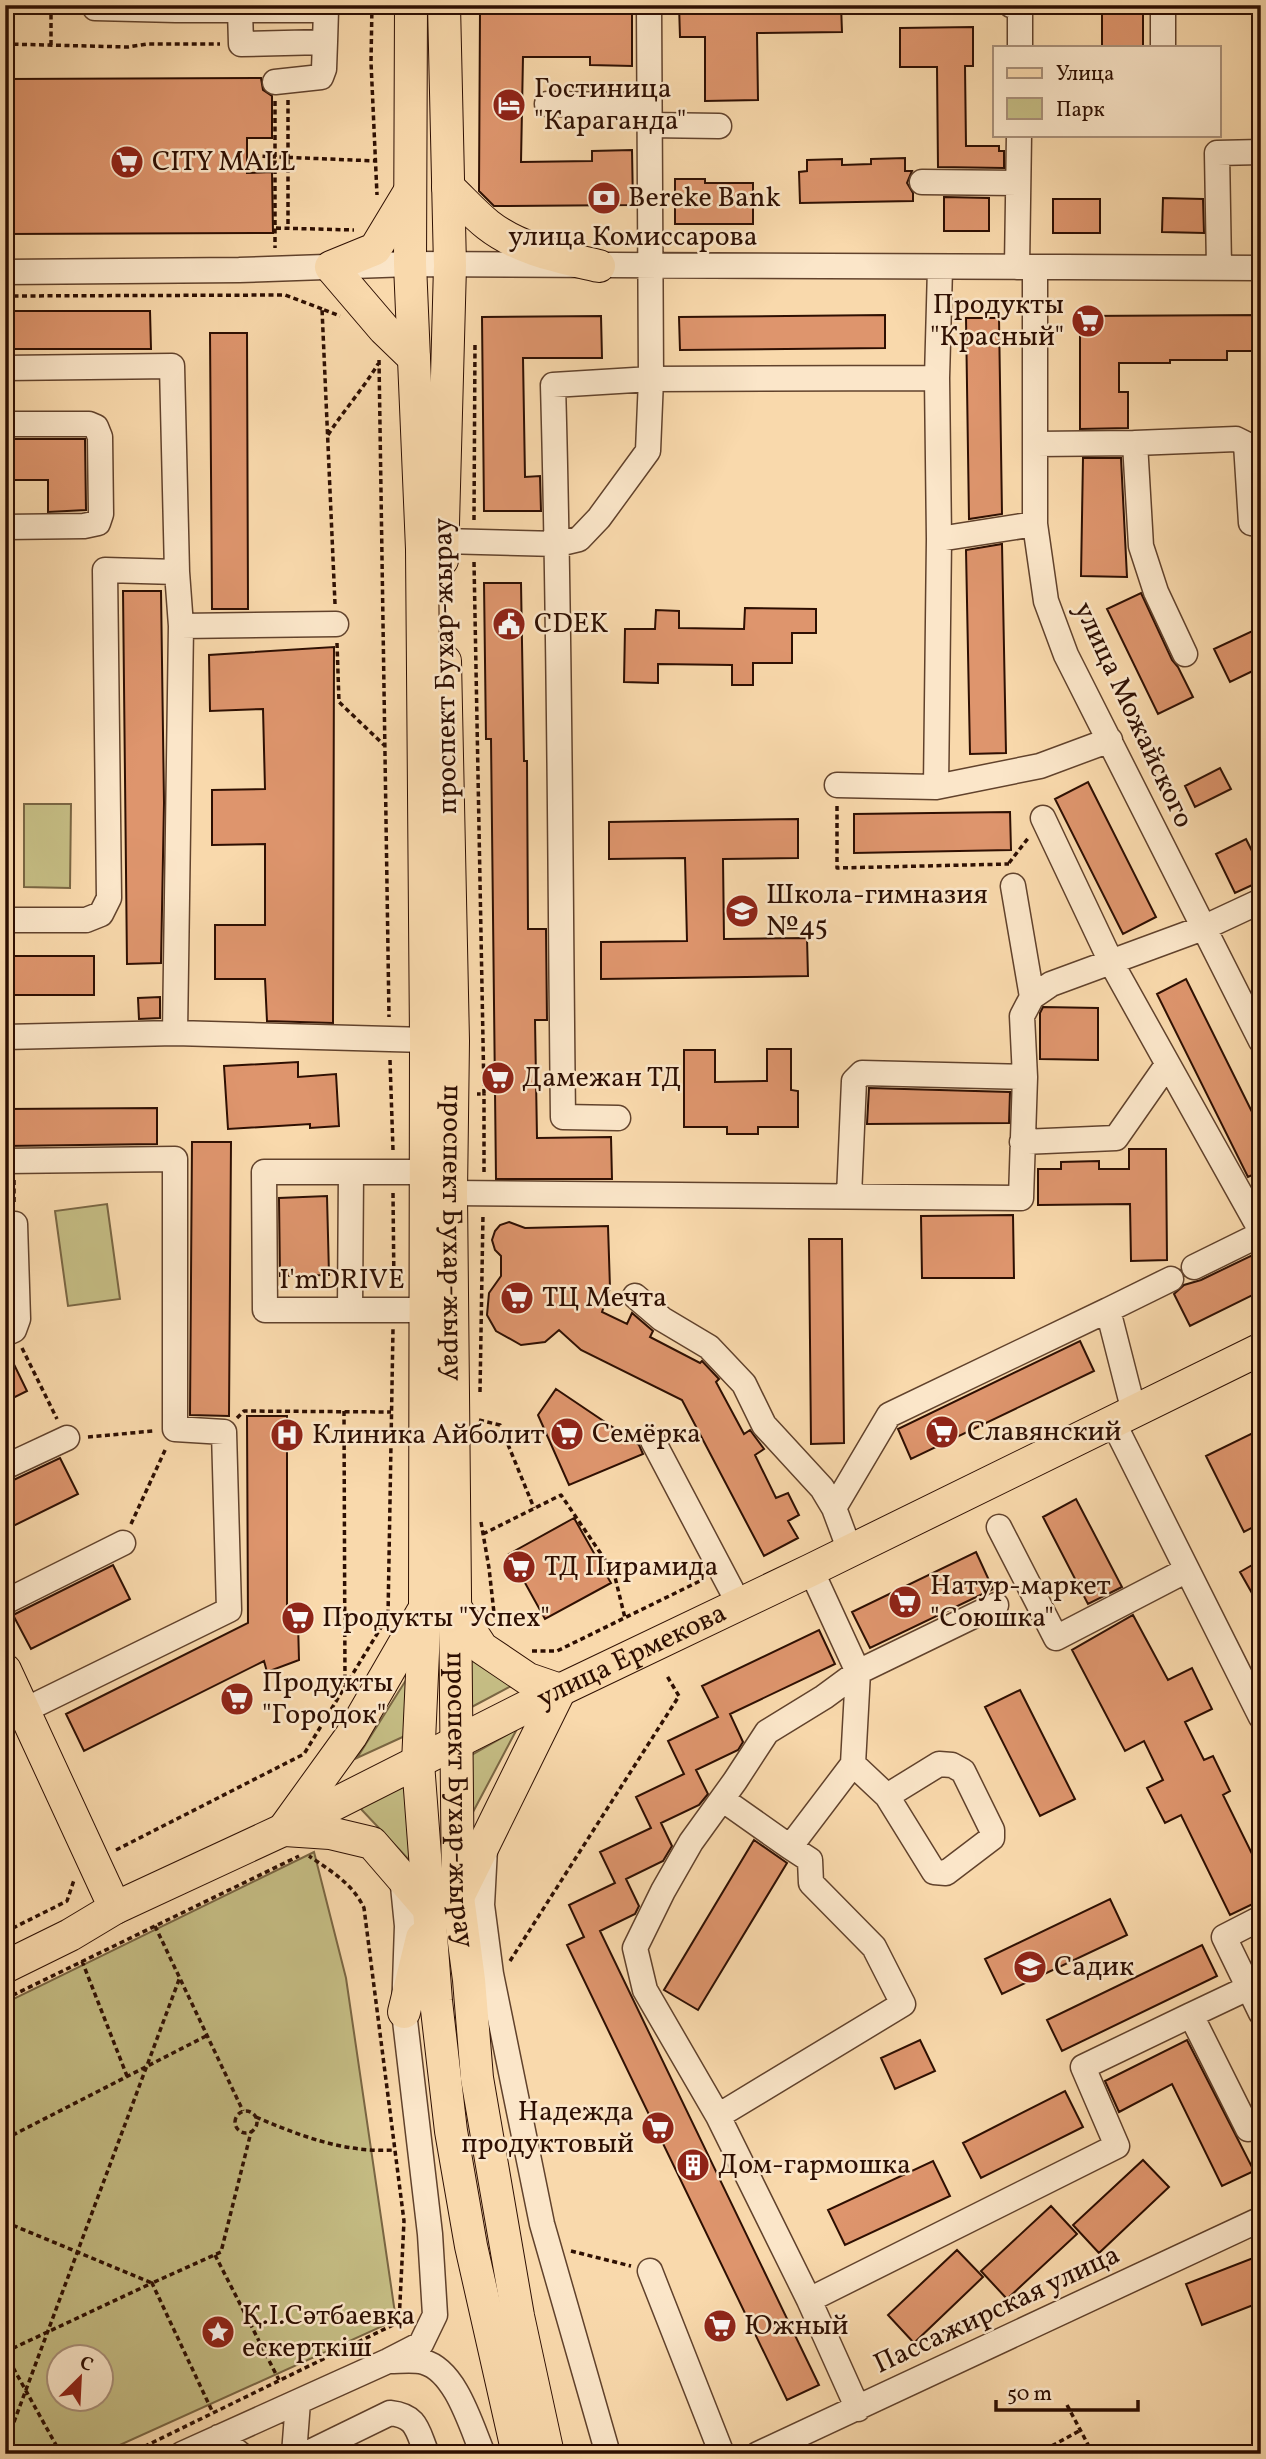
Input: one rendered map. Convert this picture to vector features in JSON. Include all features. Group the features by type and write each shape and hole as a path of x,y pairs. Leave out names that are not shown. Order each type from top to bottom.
{"main road":[{"name":"проспект Бухар-жырау","path":"411,5 410,264 440,1040 451,1193 440,1607 418,1763 436,2001 452,2131 471,2246 518,2454"},
{"name":"проспект Бухар-жырау","path":"444,5 450,266 442,541 440,1040 426,1171 427,1310 440,1607 455,1742 458,1896 489,1973 477,2078 518,2316 548,2454"},
{"path":"448,187 488,225 514,242 541,253 599,266"},
{"path":"410,191 375,249 331,267 414,358"},
{"name":"улица Ермекова","path":"5,1967 115,1908 283,1830 560,1690 1261,1349"},
{"path":"283,1830 440,1607 482,1648 528,1679 560,1690 458,1896"},
{"path":"5,1670 115,1908"},
{"path":"283,1830 330,1833 372,1843 429,1909 404,2012"}],"street":[{"path":"94,5 94,8 326,10 324,69 321,77 281,81"},
{"path":"442,541 558,544 579,539 599,518 648,452 651,379 649,5"},
{"path":"1011,5 1020,6 1020,46"},
{"path":"1163,5 1163,46"},
{"path":"240,10 241,44 325,42"},
{"path":"547,104 719,126"},
{"name":"улица Можайского","path":"1019,136 1018,183 1026,267 1036,444 1035,524 1046,600 1066,655 1261,1041"},
{"path":"1219,267 1217,153 1261,152"},
{"path":"922,182 1018,183"},
{"name":"улица Комиссарова","path":"5,272 275,269 410,264 1261,268"},
{"path":"936,787 939,539 937,377 940,268"},
{"path":"5,368 172,366 177,572 181,626 175,1033"},
{"path":"618,1118 563,1117 557,674 558,544 553,385 651,379 937,377"},
{"path":"5,424 89,424 96,427 100,437 101,514 98,523 84,526 5,527"},
{"path":"1036,444 1236,439 1246,444 1251,523 1261,524"},
{"path":"1135,443 1141,546 1156,592 1185,654"},
{"path":"939,539 1035,524"},
{"path":"5,920 86,920 101,914 109,898 105,570 177,572"},
{"path":"181,626 336,624"},
{"path":"837,785 936,787 1040,766 1110,740"},
{"path":"1043,818 1112,964 1261,1232 1194,1267"},
{"path":"1011,874 1032,997"},
{"path":"451,1193 1021,1198 1025,1077 1022,1016 1032,997 1051,985 1203,928 1261,901"},
{"path":"5,1037 175,1033 440,1040"},
{"path":"1021,1142 1115,1138 1167,1065"},
{"path":"849,1196 854,1081 862,1073 1025,1077"},
{"path":"9,1161 175,1159 175,1429 224,1432 229,1610 24,1710"},
{"name":"I'mDRIVE","path":"426,1171 264,1172 265,1310 427,1310"},
{"path":"350,1310 351,1172"},
{"path":"9,1332 18,1319 15,1224"},
{"path":"834,1508 889,1415 1171,1279"},
{"path":"635,1296 662,1319 709,1347 744,1384 764,1425 822,1488 834,1508 850,1551"},
{"path":"1108,1310 1124,1417 1187,1570 1261,1717"},
{"path":"5,1467 67,1438"},
{"path":"653,1441 739,1604"},
{"path":"999,1527 1056,1638 1187,1570"},
{"path":"5,1602 123,1544"},
{"path":"790,1847 853,1764 858,1672 811,1570"},
{"path":"858,2409 809,2300 718,2116 645,1990 635,1948 691,1842 767,1732 824,1697 858,1672 996,1605"},
{"path":"853,1764 887,1796 934,1872 946,1873 992,1838 992,1830 962,1771 952,1765 939,1765 887,1796"},
{"path":"718,2116 903,2004 874,1948 811,1883 810,1860 722,1799"},
{"path":"485,1844 482,1905 489,1973 542,2224 608,2454"},
{"path":"181,2454 421,2344 435,2315 430,2234 404,2012 407,1926 402,1876"},
{"path":"1261,1918 1224,1937 1261,2013"},
{"path":"809,2300 1117,2146 1083,2067 1248,1988"},
{"path":"1191,2015 1248,2129 1261,2123"},
{"name":"Пассажирская улица","path":"758,2454 1261,2219"},
{"path":"650,2271 722,2454"},
{"path":"388,2361 424,2361 452,2383 483,2454"},
{"path":"294,2454 298,2402"},
{"path":"306,2454 390,2413 402,2414 413,2420 427,2454"},
{"path":"219,2437 240,2454"}],"path":[{"path":"43,5 51,8 59,5"},
{"path":"254,156 377,161 371,62 372,5"},
{"path":"51,8 51,45"},
{"path":"5,44 128,47 147,44 241,44"},
{"path":"281,81 288,157 288,228"},
{"path":"275,269 281,81"},
{"path":"276,228 363,230"},
{"path":"5,296 285,295 342,317"},
{"path":"322,309 339,702 384,745"},
{"path":"116,1850 304,1754 388,1616 394,1310 379,350"},
{"path":"328,436 350,401 366,385 379,362"},
{"path":"837,785 837,868 1011,874 1043,818"},
{"path":"480,1394 484,1094"},
{"path":"9,1161 15,1224"},
{"path":"9,1332 67,1438 175,1429 123,1544"},
{"path":"224,1432 244,1411 392,1412"},
{"path":"344,1411 345,1686"},
{"path":"479,1420 500,1425 534,1508"},
{"path":"483,1534 561,1495 614,1573 625,1618"},
{"path":"480,1514 494,1621 504,1631"},
{"path":"522,1651 557,1651 722,1571"},
{"path":"489,1973 679,1696 667,1676"},
{"path":"5,1999 304,1854 337,1875 357,1894 364,1908 404,2221 399,2322 129,2454"},
{"path":"5,1932 67,1901 74,1880 71,1871"},
{"path":"155,1926 243,2110"},
{"path":"82,1961 127,2076"},
{"path":"5,2446 180,1977"},
{"path":"5,2139 208,2035"},
{"path":"251,2132 239,2130 235,2124 236,2116 243,2110 249,2110 256,2117 306,2138 377,2151 394,2150"},
{"path":"61,2454 5,2353 221,2252 251,2132 257,2126 256,2117"},
{"path":"5,2222 152,2283 213,2413"},
{"path":"569,2250 650,2271"},
{"path":"215,2255 279,2380"},
{"path":"1067,2405 1093,2454"},
{"path":"1037,2454 1081,2430"}],"green space":[{"path":"24,804 71,804 70,888 24,887"},
{"path":"107,1204 120,1299 68,1306 55,1211"},
{"path":"469,1648 515,1684 468,1709"},
{"path":"406,1680 407,1735 357,1758"},
{"path":"517,1729 473,1812 470,1756"},
{"path":"407,1784 412,1863 360,1808"},
{"path":"314,1852 346,1978 396,2320 100,2454 5,2454 5,2003"}],"building":[{"path":"679,5 841,5 842,32 757,33 758,100 705,101 705,37 680,37"},
{"path":"1102,5 1143,5 1143,46 1102,46"},
{"path":"480,12 632,14 632,66 590,65 590,57 523,57 521,162 592,161 592,151 632,150 633,205 494,206 479,191"},
{"path":"973,27 973,66 965,66 966,146 999,146 999,151 1004,151 1004,168 938,167 937,67 900,67 900,28"},
{"name":"CITY MALL","path":"261,78 263,90 272,96 272,138 247,138 247,173 272,172 273,233 5,234 5,79"},
{"path":"905,158 905,171 912,171 907,183 913,193 913,201 800,203 799,172 807,171 807,160 842,159 842,165 871,164 871,159"},
{"path":"675,179 705,179 705,183 753,183 753,224 675,224"},
{"path":"944,197 989,198 989,231 944,231"},
{"path":"1163,198 1203,199 1204,233 1162,232"},
{"path":"1053,199 1100,199 1100,233 1053,233"},
{"path":"5,311 150,311 151,349 5,349"},
{"path":"885,315 885,348 680,350 679,317"},
{"path":"1261,315 1261,351 1227,351 1227,360 1119,363 1119,392 1128,392 1128,428 1080,429 1080,316"},
{"path":"601,316 602,358 523,358 525,477 540,476 541,511 484,511 482,317"},
{"path":"966,318 999,318 1002,514 969,519"},
{"path":"210,333 247,333 248,609 212,609"},
{"path":"5,439 85,439 86,510 48,512 48,480 5,480"},
{"path":"1083,458 1121,458 1127,577 1081,576"},
{"path":"1002,544 1006,753 970,754 966,550"},
{"path":"484,583 521,583 524,761 527,761 528,929 546,929 547,1020 535,1020 537,1138 611,1137 612,1179 496,1179 491,739 486,739"},
{"path":"123,591 161,591 164,803 161,963 127,964"},
{"path":"1141,593 1172,660 1193,697 1158,714 1107,609"},
{"path":"745,608 816,609 816,633 792,633 792,663 753,663 753,685 732,685 732,665 658,664 658,683 624,682 625,629 655,629 656,610 679,611 679,628 744,629"},
{"path":"1261,627 1261,667 1230,682 1214,649"},
{"path":"334,647 333,1023 267,1021 265,979 215,979 215,925 265,925 265,844 212,845 212,790 265,789 263,709 210,711 209,655"},
{"path":"1220,768 1231,789 1195,807 1185,786"},
{"path":"1088,782 1156,917 1123,934 1055,799"},
{"path":"1010,812 1011,850 854,853 854,814"},
{"path":"798,819 798,858 723,859 724,939 807,938 808,976 601,979 601,942 687,941 685,858 609,859 609,822"},
{"path":"1246,839 1261,869 1261,881 1235,893 1216,854"},
{"path":"5,956 94,956 94,995 5,995"},
{"path":"1186,979 1261,1130 1261,1171 1248,1177 1157,994"},
{"path":"160,997 160,1018 139,1019 138,998"},
{"path":"1043,1007 1098,1008 1098,1060 1040,1059 1040,1013"},
{"path":"767,1049 791,1049 791,1090 798,1091 798,1127 758,1127 758,1134 727,1134 727,1127 684,1127 684,1050 715,1050 715,1082 767,1081"},
{"path":"298,1062 298,1077 336,1074 339,1126 310,1128 310,1124 228,1129 224,1066"},
{"path":"869,1088 1010,1092 1009,1123 867,1124"},
{"path":"157,1108 157,1144 5,1146 5,1109"},
{"path":"192,1142 231,1142 229,1416 190,1415"},
{"path":"1129,1149 1166,1149 1167,1260 1131,1261 1130,1204 1038,1205 1038,1169 1061,1169 1061,1162 1099,1161 1099,1169 1129,1169"},
{"path":"327,1196 329,1275 280,1276 279,1198"},
{"path":"1013,1215 1014,1278 922,1278 921,1216"},
{"path":"509,1222 525,1228 608,1226 610,1288 602,1312 627,1324 632,1313 653,1331 650,1337 700,1363 702,1361 719,1379 716,1382 744,1434 750,1430 764,1449 755,1455 776,1498 788,1493 799,1515 788,1521 798,1538 764,1556 682,1400 581,1350 559,1330 545,1342 521,1345 496,1331 487,1315 489,1293 501,1276 501,1256 495,1250 492,1240 500,1225"},
{"path":"809,1239 842,1239 844,1443 811,1444"},
{"path":"1261,1251 1261,1291 1190,1326 1174,1294 1184,1285 1201,1280"},
{"path":"1080,1341 1094,1371 911,1459 898,1429"},
{"path":"5,1349 27,1391 5,1402"},
{"path":"556,1389 639,1445 643,1454 569,1485 538,1415"},
{"path":"247,1416 287,1416 287,1620 298,1622 299,1660 267,1672 264,1661 84,1751 66,1714 248,1623"},
{"path":"1261,1429 1261,1523 1244,1532 1206,1456"},
{"path":"60,1458 78,1494 5,1530 5,1484"},
{"path":"1076,1499 1122,1587 1088,1604 1043,1517"},
{"path":"574,1518 611,1583 545,1619 509,1554"},
{"path":"976,1552 993,1589 870,1648 852,1612"},
{"path":"1261,1560 1261,1609 1240,1572"},
{"path":"113,1565 130,1599 31,1649 13,1615"},
{"path":"1133,1615 1168,1680 1192,1668 1212,1709 1185,1722 1204,1760 1213,1756 1230,1791 1223,1795 1261,1872 1261,1900 1230,1915 1181,1815 1165,1823 1147,1788 1163,1780 1144,1741 1125,1751 1072,1650"},
{"name":"Дом-гармошка","path":"819,1630 835,1664 730,1714 743,1742 738,1750 696,1770 708,1794 699,1805 661,1823 672,1846 663,1861 626,1879 639,1906 635,1914 600,1931 819,2385 787,2400 567,1945 584,1937 569,1905 615,1883 600,1852 651,1828 636,1797 684,1774 668,1741 718,1717 702,1686"},
{"path":"1020,1690 1075,1799 1040,1816 985,1707"},
{"path":"754,1840 787,1863 698,2010 664,1990"},
{"path":"1110,1899 1127,1935 1002,1994 985,1959"},
{"path":"1202,1945 1217,1976 1062,2051 1047,2020"},
{"path":"920,2040 935,2071 895,2089 881,2058"},
{"path":"1187,2040 1254,2171 1222,2186 1172,2084 1119,2112 1105,2081"},
{"path":"1065,2091 1083,2127 981,2178 963,2143"},
{"path":"1143,2160 1169,2187 1099,2253 1073,2225"},
{"path":"933,2161 950,2196 845,2245 828,2210"},
{"path":"1051,2206 1077,2234 1007,2299 981,2271"},
{"path":"957,2250 983,2277 914,2343 888,2315"},
{"path":"1261,2255 1261,2302 1202,2325 1186,2284"}],"place":[{"name":"Гостиница \"Караганда\"","path":"509,105"},
{"name":"CITY MALL","path":"127,162"},
{"name":"Bereke Bank","path":"604,198"},
{"name":"Продукты \"Красный\"","path":"1088,321"},
{"name":"CDEK","path":"509,624"},
{"name":"Школа-гимназия №45","path":"742,911"},
{"name":"Дамежан ТД","path":"498,1078"},
{"name":"ТЦ Мечта","path":"517,1298"},
{"name":"Славянский","path":"942,1432"},
{"name":"Семёрка","path":"567,1434"},
{"name":"Клиника Айболит","path":"287,1435"},
{"name":"ТД Пирамида","path":"519,1567"},
{"name":"Натур-маркет \"Союшка\"","path":"905,1602"},
{"name":"Продукты \"Успех\"","path":"298,1618"},
{"name":"Продукты \"Городок\"","path":"237,1699"},
{"name":"Садик","path":"1030,1967"},
{"name":"Надежда продуктовый","path":"658,2128"},
{"name":"Дом-гармошка","path":"693,2165"},
{"name":"Южный","path":"720,2326"},
{"name":"Қ.І.Сәтбаевқа ескерткіш","path":"218,2332"}]}
